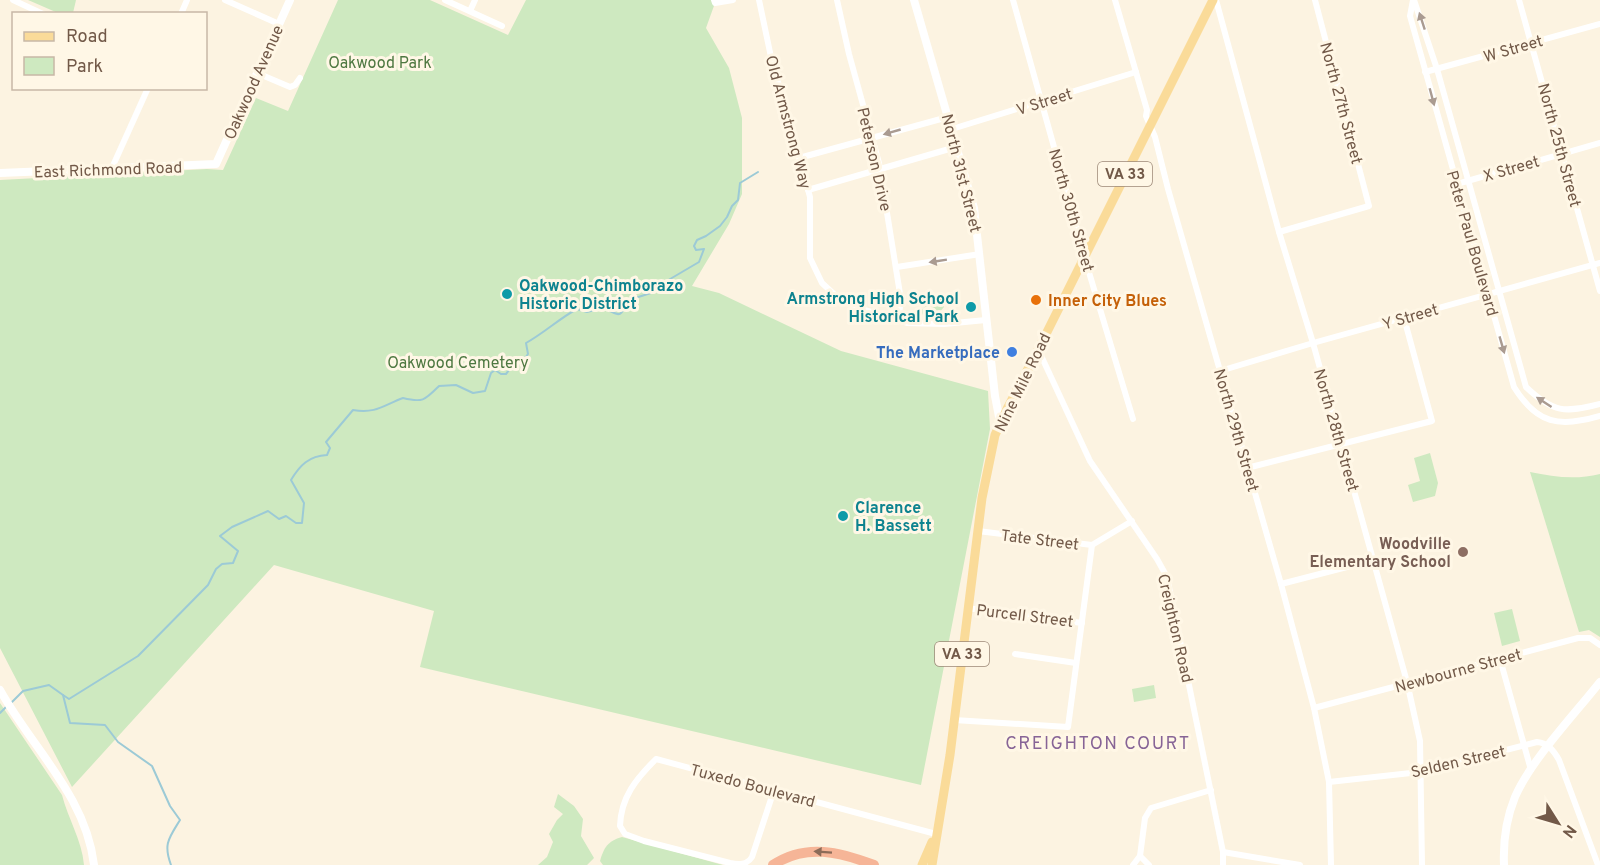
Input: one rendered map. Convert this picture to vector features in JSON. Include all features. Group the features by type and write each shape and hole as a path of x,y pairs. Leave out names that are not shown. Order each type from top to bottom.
{"highway":[{"path":"773,865 798,853 826,850 850,855 874,865"}],"main road":[{"name":"Nine Mile Road","path":"932,865 945,786 988,464 1000,422 1214,0"},
{"name":"Nine Mile Road","path":"922,865 936,834"}],"street":[{"path":"13,0 39,12"},
{"path":"225,0 279,24"},
{"name":"Oakwood Avenue","path":"216,164 290,0"},
{"path":"445,0 502,26"},
{"path":"470,11 475,0"},
{"path":"715,2 733,0"},
{"name":"Old Armstrong Way","path":"759,0 771,57 808,190 810,201 809,252 811,263 822,284 836,296 859,308 898,321 936,324 986,320"},
{"name":"Peterson Drive","path":"837,0 880,169 897,267 901,304 898,321"},
{"name":"North 31st Street","path":"915,0 974,208 995,396 1000,422"},
{"name":"North 30th Street","path":"1013,0 1133,419"},
{"name":"North 29th Street","path":"1116,0 1149,125 1155,137 1314,708 1329,782 1331,865"},
{"name":"North 28th Street","path":"1214,0 1279,232 1313,343 1407,682 1420,741 1422,865"},
{"name":"North 27th Street","path":"1279,232 1369,206 1315,0"},
{"name":"Peter Paul Boulevard","path":"1414,0 1437,69 1526,387 1538,398 1563,411 1600,404"},
{"name":"Peter Paul Boulevard","path":"1414,0 1410,16 1514,387 1531,410 1553,421 1567,423 1600,416"},
{"name":"North 25th Street","path":"1519,0 1600,291"},
{"name":"W Street","path":"1425,72 1600,24"},
{"name":"V Street","path":"952,129 1136,72"},
{"path":"257,73 290,87 295,85 300,78"},
{"path":"111,170 147,90"},
{"path":"799,158 948,117"},
{"name":"X Street","path":"1456,184 1600,143"},
{"path":"808,190 956,147"},
{"name":"East Richmond Road","path":"0,173 216,164"},
{"path":"897,267 980,254"},
{"name":"Y Street","path":"1220,371 1600,263"},
{"path":"1247,468 1432,421 1404,318"},
{"name":"Creighton Road","path":"1038,349 1089,461 1132,521 1167,577 1211,790 1224,865"},
{"name":"Tate Street","path":"978,531 1092,545 1132,521"},
{"path":"954,720 1068,727 1092,545"},
{"path":"1281,584 1374,560"},
{"name":"Purcell Street","path":"968,608 1082,623"},
{"name":"Newbourne Street","path":"1314,708 1585,637 1600,645"},
{"path":"1015,654 1077,660"},
{"path":"1500,659 1531,770"},
{"path":"1504,865 1505,833 1510,811 1520,787 1600,682"},
{"path":"0,690 68,792 87,833 94,865"},
{"name":"Selden Street","path":"1329,782 1420,772 1540,742 1549,746"},
{"path":"1549,746 1559,760 1598,865"},
{"name":"Tuxedo Boulevard","path":"774,790 752,859 741,864 644,841 625,834 621,829 620,820 626,796 635,780 656,759 774,790 936,834"},
{"path":"1133,865 1140,856 1145,818 1151,808 1211,790"},
{"path":"1223,852 1300,865"},
{"path":"1140,856 1149,865"}],"green space":[{"path":"28,0 76,0 73,12 56,12"},
{"name":"Oakwood Cemetery","path":"338,0 430,0 508,35 526,0 714,0 706,28 729,68 742,118 742,194 729,224 692,286 719,293 841,351 988,391 990,429 921,785 420,667 434,611 274,565 72,787 0,648 0,180 223,170 256,98 288,111"},
{"path":"936,294 943,298 944,307 938,314 923,315 921,311"},
{"path":"1430,453 1438,483 1435,496 1413,502 1408,485 1420,481 1414,458"},
{"path":"1530,472 1565,477 1600,474 1600,637 1589,630 1579,632"},
{"path":"1512,609 1520,641 1502,646 1494,613"},
{"path":"1154,685 1156,698 1134,702 1132,689"},
{"path":"0,703 62,795 81,847 84,865 0,865"},
{"path":"558,794 574,806 583,819 581,836 594,858 587,865 538,865 547,857 553,842 549,834 563,814 554,807"},
{"path":"622,837 723,865 603,865 600,861 605,848 613,840"}],"waterway":[{"path":"63,695 69,699 138,656 208,585 216,569 222,564 233,563 238,551 220,536 232,527 268,511 279,519 286,516 296,523 302,523 304,503 291,480 306,462 315,457 327,455 330,448 326,442 353,410 374,410 403,398 423,399 439,386 456,385 473,393 485,391 491,373 495,370 506,374 516,360 525,358 528,354 526,343 577,309 587,312 603,308 616,314 621,313 629,300 654,292 665,282 699,262 704,249 696,250 694,246 697,240 720,226 738,200 740,183 758,172"},
{"path":"12,702 23,691 49,685 63,695 70,723 105,725 118,742 152,766 170,806 180,820 168,841 167,852 171,865"},
{"path":"0,713 7,706"}],"place":[{"name":"Oakwood-Chimborazo Historic District","path":"507,294"},
{"name":"Inner City Blues","path":"1036,300"},
{"name":"Armstrong High School Historical Park","path":"971,307"},
{"name":"The Marketplace","path":"1012,352"},
{"name":"Clarence H. Bassett","path":"843,516"},
{"name":"Woodville Elementary School","path":"1463,552"}],"district":[{"name":"CREIGHTON COURT","path":"1098,743"}],"park label":[{"name":"Oakwood Park","path":"380,62"}]}
